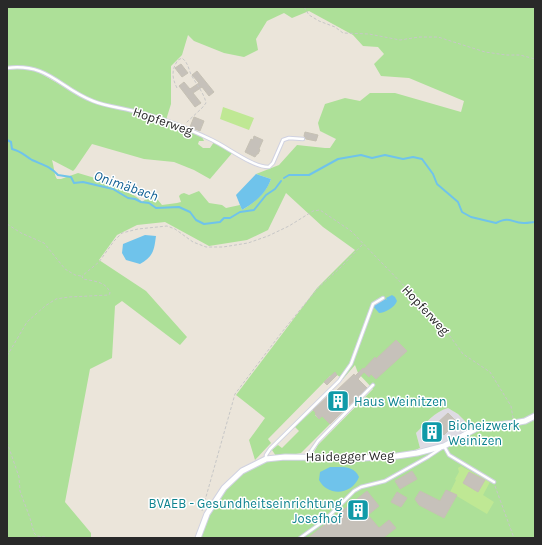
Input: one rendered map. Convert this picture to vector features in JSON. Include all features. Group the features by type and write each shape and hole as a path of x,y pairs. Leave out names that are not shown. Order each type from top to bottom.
{"street":[{"name":"Haidegger Weg","path":"198,538 207,514 224,488 242,471 266,459 285,457 379,458 417,453 444,446 479,427 525,421 535,416"}],"lane":[{"name":"Hopferweg","path":"7,68 27,67 39,70 93,101 140,112 183,126 223,145 263,168 269,168 273,163 283,140 289,138 303,139"},
{"path":"266,459 266,455 270,449 339,381 352,364 373,304 383,298"},
{"path":"306,457 318,441 373,385"},
{"path":"300,538 324,521 354,491 361,487 385,481 428,457 444,446 449,455 494,482"}],"path":[{"path":"304,7 309,15 336,27 343,33 369,34 400,40 419,37 438,37 485,52 520,55 535,59"},
{"path":"177,88 173,81 172,74 174,66 178,60 182,58 187,64 193,80 206,103 183,126"},
{"name":"Hopferweg","path":"82,276 99,262 114,241 122,233 133,230 167,226 176,228 193,242 206,248 223,247 248,243 268,236 289,226 313,211 320,210 351,231 441,324 463,354 490,372 511,406 514,423"},
{"path":"7,224 21,233 44,243 65,269 75,275 82,276 83,279 103,284 109,288 110,293 109,295 56,299 45,306 27,322 7,356"},
{"path":"201,513 235,394 282,332 318,288 341,267 363,243"},
{"path":"7,442 19,477 20,491 34,534 37,536 52,538"},
{"path":"494,482 514,538"}],"shaded area":[{"path":"449,408 458,414 469,425 463,434 438,445 420,448 416,433 434,415"}],"green space":[{"path":"7,7 535,7 535,538 198,538 207,514 214,501 232,479 254,463 274,457 296,456 364,458 414,454 445,445 455,440 469,425 458,414 448,408 434,415 416,433 420,448 415,450 366,456 316,456 314,452 318,445 373,389 358,373 355,365 343,379 337,375 330,376 268,439 271,443 255,460 249,440 265,418 236,395 317,288 355,250 323,227 286,193 268,230 247,240 209,246 165,222 137,225 117,235 99,260 146,291 187,337 180,345 122,301 115,306 112,358 90,369 65,502 91,533 91,538 7,538 7,70 26,68 38,72 89,101 163,120 202,137 204,141 199,141 198,144 203,148 210,148 214,142 233,152 210,179 194,170 174,162 144,159 92,144 73,171 52,160 57,179 78,173 105,181 111,181 142,202 149,197 149,195 153,194 162,205 181,202 179,196 181,194 184,193 189,195 199,191 209,203 222,205 226,208 240,205 242,210 260,197 271,179 256,174 279,165 297,145 330,148 336,139 320,131 318,123 325,104 345,98 360,101 370,93 395,93 461,112 464,101 409,78 381,76 374,64 384,54 378,47 363,46 353,35 309,11 292,18 284,13 267,21 256,39 258,50 244,57 224,53 194,41 188,35 182,55 171,66 171,104 166,120 93,101 39,70 27,67 7,68"},
{"path":"223,107 254,118 249,130 220,119"},
{"path":"313,410 319,419 322,416 330,424 301,453 276,456 272,450 278,445 282,448 299,431 295,427"},
{"path":"461,466 490,482 483,495 494,502 487,514 450,492 459,472 458,468"}],"water":[{"path":"256,174 271,179 259,198 242,210 236,195"},
{"path":"145,235 156,236 154,249 151,255 140,264 126,260 122,253 123,244"},
{"path":"392,295 397,301 396,303 390,309 379,313 373,306 385,299 387,300 386,298"},
{"path":"330,467 343,467 354,470 359,477 356,483 346,490 340,492 328,489 319,480 320,472"}],"building":[{"path":"181,64 188,73 182,77 175,68"},
{"path":"197,71 214,92 209,96 202,87 193,93 201,103 195,107 179,86 184,82 190,89 199,83 192,75"},
{"path":"194,117 204,121 200,131 190,127"},
{"path":"305,132 318,135 316,141 306,139 304,136"},
{"path":"254,136 263,140 259,149 260,150 255,157 245,152"},
{"name":"Haus Weinitzen","path":"396,340 407,351 376,379 371,374 369,377 364,372 358,379 367,388 330,424 322,416 319,419 313,410 334,390 335,392 354,374 355,376 363,368 364,369 375,357 376,359"},
{"path":"335,372 337,375 327,385 324,382"},
{"path":"448,413 457,422 444,435 441,431 431,441 422,432 432,422 435,425"},
{"path":"412,471 417,479 400,489 395,481"},
{"path":"469,472 485,480 478,492 463,483"},
{"path":"446,490 457,495 444,518 419,505 415,499 420,491 440,501"},
{"name":"BVAEB - Gesundheitseinrichtung Josefhof","path":"367,491 379,506 368,515 379,528 389,520 396,528 383,538 308,538"},
{"path":"397,492 407,498 401,507 391,502"}],"waterway":[{"name":"Onimäbach","path":"7,140 11,142 12,149 49,168 58,175 71,177 74,183 83,182 113,189 128,198 149,203 156,208 179,207 190,212 196,220 204,224 220,222 224,218 230,218 240,212 254,210 266,195 275,189 281,181"},
{"name":"Onimäbach","path":"284,178 289,175 309,175 338,159 361,155 372,158 385,155 403,159 413,157 422,159 433,174 437,184 458,202 462,212 471,217 496,223 505,220 521,223 535,222"}],"place":[{"name":"Haus Weinitzen","path":"338,401"},
{"name":"Bioheizwerk Weinizen","path":"432,432"},
{"name":"BVAEB - Gesundheitseinrichtung Josefhof","path":"358,510"}]}
